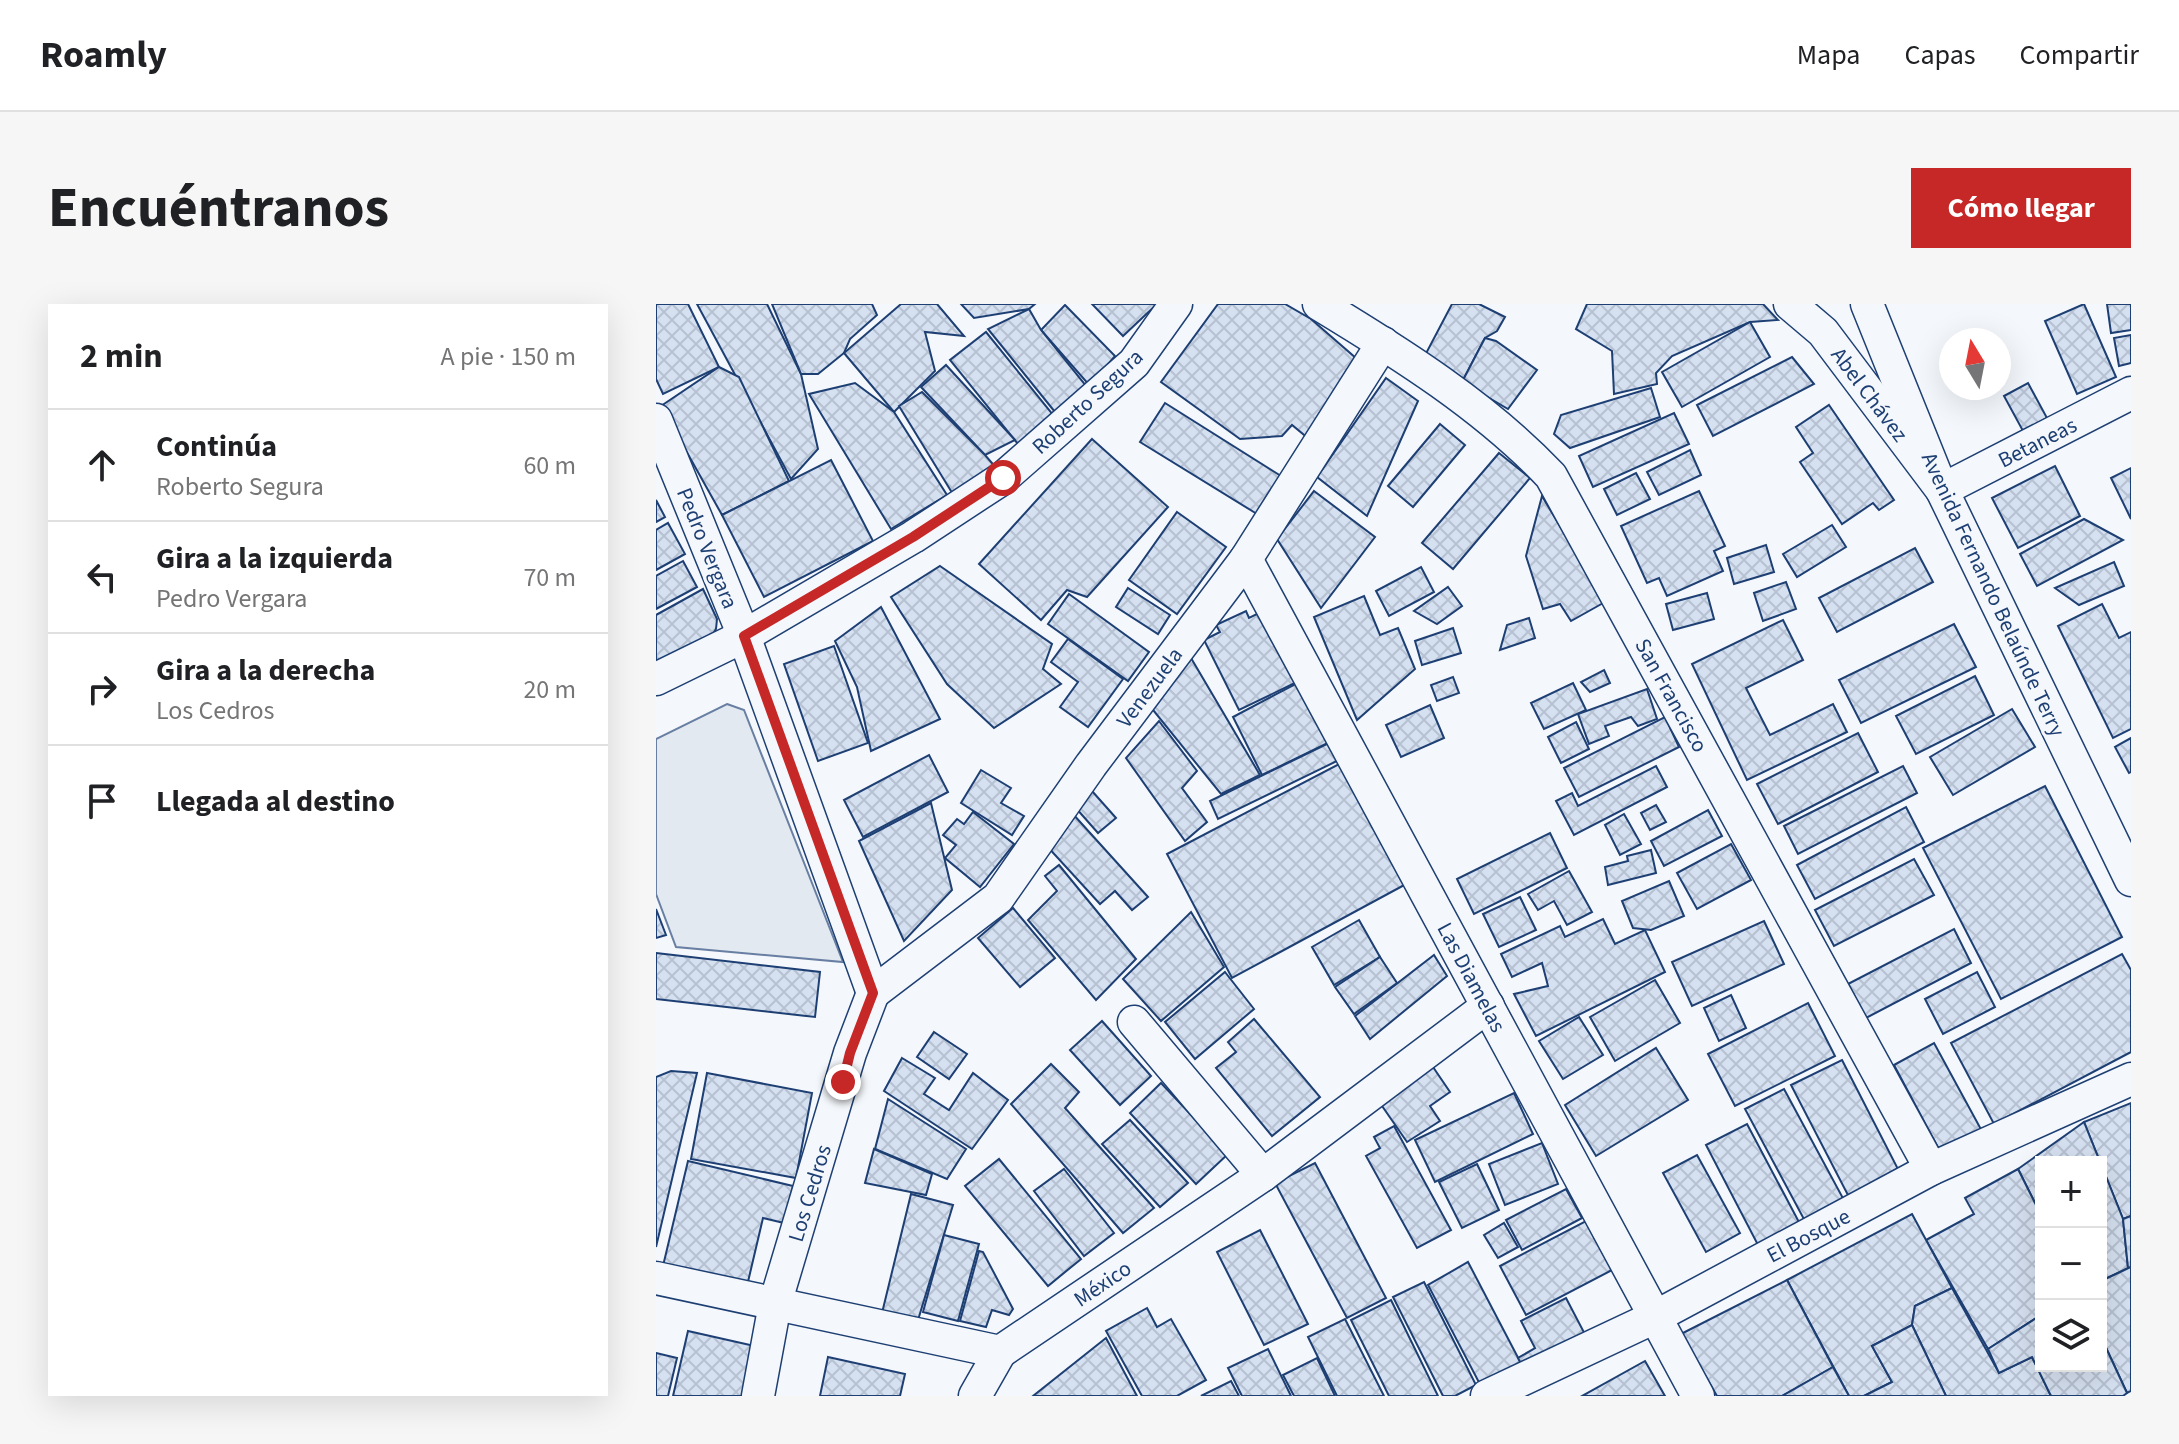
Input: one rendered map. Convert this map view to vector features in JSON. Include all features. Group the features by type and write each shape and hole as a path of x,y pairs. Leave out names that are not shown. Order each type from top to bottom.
{"street":[{"name":"Roberto Segura","path":"656,679 744,636 913,537 1003,478 1134,363 1176,304"},
{"name":"San Francisco","path":"1319,304 1383,343 1522,446 1551,476 1931,1169"},
{"name":"Abel Chávez","path":"1790,304 1823,332 1942,490"},
{"name":"Avenida Fernando Belaúnde Terry","path":"1867,304 1942,490 2131,880"},
{"name":"Venezuela","path":"873,993 998,898 1091,765 1246,559 1383,343"},
{"name":"Betaneas","path":"1942,490 2131,393"},
{"name":"Pedro Vergara","path":"656,420 744,636 873,993"},
{"name":"Las Diamelas","path":"1246,559 1698,1396"},
{"name":"Los Cedros","path":"758,1396 775,1304 850,1053 873,993"},
{"name":"México","path":"1000,1352 1263,1175 1488,1006"},
{"path":"1134,1022 1263,1175"},
{"name":"El Bosque","path":"1487,1396 1655,1317 1931,1169 2131,1079"},
{"path":"656,1278 1000,1352 975,1396"}],"shaded area":[{"path":"727,704 744,710 843,962 676,947 656,894 656,739"}],"building":[{"path":"656,304 688,304 719,367 663,394 656,379"},
{"path":"697,304 767,304 801,374 818,449 791,479"},
{"path":"772,304 872,304 877,315 850,339 844,353 818,374 801,374"},
{"path":"901,304 937,304 964,336 925,332 935,371 894,412 844,353"},
{"path":"961,304 1035,304 1029,309 974,318"},
{"path":"1092,304 1157,304 1123,336"},
{"path":"1218,304 1285,304 1311,319 1365,366 1309,439 1292,425 1282,436 1240,439 1161,382"},
{"path":"1452,304 1479,304 1505,317 1497,331 1485,338 1462,382 1422,361"},
{"path":"1587,304 1763,304 1778,320 1750,322 1672,356 1656,373 1657,384 1614,394 1612,351 1576,329"},
{"path":"2084,304 2116,377 2077,394 2045,321"},
{"path":"2107,304 2131,304 2131,330 2111,333"},
{"path":"1065,305 1115,356 1090,386 1041,330"},
{"path":"1029,309 1041,330 1087,387 1055,412 988,329"},
{"path":"1750,322 1770,357 1682,407 1662,372"},
{"path":"986,332 1054,416 1018,444 950,360"},
{"path":"2131,335 2131,363 2119,366 2114,338"},
{"path":"1485,338 1496,341 1537,370 1508,409 1462,382"},
{"path":"1792,357 1814,384 1713,436 1697,405"},
{"path":"946,365 1015,440 985,455 921,387"},
{"path":"719,367 739,377 789,481 722,515 661,406"},
{"path":"1386,378 1418,401 1367,516 1317,477"},
{"path":"855,383 894,412 947,495 891,529 809,394"},
{"path":"2028,383 2047,418 2023,431 2006,400 2011,400 2011,392"},
{"path":"1651,388 1660,417 1570,448 1554,434 1561,415"},
{"path":"922,392 998,470 954,496 899,406"},
{"path":"1165,403 1281,476 1257,514 1140,442"},
{"path":"1829,405 1894,500 1879,510 1873,503 1842,524 1800,462 1813,453 1796,427"},
{"path":"1674,413 1689,444 1593,487 1579,456"},
{"path":"1440,424 1465,445 1413,507 1388,486"},
{"path":"1092,439 1168,507 1087,597 1067,590 1041,620 979,564"},
{"path":"1690,450 1701,475 1659,495 1647,472"},
{"path":"1499,453 1530,478 1453,569 1422,543"},
{"path":"831,460 873,541 764,597 722,515"},
{"path":"2055,466 2080,516 2018,548 1992,498"},
{"path":"2131,468 2131,519 2111,478"},
{"path":"1636,473 1650,499 1617,515 1604,489"},
{"path":"1314,491 1375,537 1321,608 1277,539"},
{"path":"1699,491 1725,546 1714,551 1723,571 1667,596 1659,578 1647,583 1621,526"},
{"path":"1542,496 1605,602 1571,621 1560,604 1543,609 1526,556"},
{"path":"656,500 665,517 656,522"},
{"path":"1177,512 1226,547 1177,614 1129,580"},
{"path":"2084,519 2123,540 2037,586 2020,554"},
{"path":"668,523 685,554 656,570 656,530"},
{"path":"1832,525 1846,547 1797,577 1783,554"},
{"path":"1766,545 1774,572 1734,584 1727,558"},
{"path":"1915,548 1933,582 1837,632 1819,598"},
{"path":"683,561 697,587 656,609 656,576"},
{"path":"2114,562 2124,586 2079,605 2055,588"},
{"path":"940,566 1052,644 1043,669 1061,684 994,728 947,684 891,597"},
{"path":"1421,567 1434,592 1389,616 1376,591"},
{"path":"1786,582 1796,609 1763,621 1754,593"},
{"path":"1448,587 1462,606 1437,624 1414,611"},
{"path":"1128,588 1170,615 1158,634 1116,607"},
{"path":"703,589 717,619 716,629 707,643 656,669 656,615"},
{"path":"1707,593 1714,619 1673,630 1666,604"},
{"path":"1069,594 1149,652 1128,681 1048,624"},
{"path":"1364,596 1380,635 1398,628 1415,669 1357,720 1314,617"},
{"path":"2102,604 2119,638 2131,632 2131,729 2113,738 2058,626"},
{"path":"881,607 940,719 871,751 857,687 835,641"},
{"path":"1265,610 1301,680 1239,710 1204,640 1220,632 1216,625 1246,611 1249,618"},
{"path":"1529,618 1535,638 1500,650 1507,625"},
{"path":"1783,620 1803,660 1746,688 1770,735 1833,704 1847,732 1747,780 1692,664"},
{"path":"1954,624 1976,667 1861,723 1839,680"},
{"path":"1453,628 1461,653 1422,665 1415,641"},
{"path":"1068,639 1123,679 1088,727 1060,707 1078,682 1051,662"},
{"path":"834,646 868,743 818,761 784,664"},
{"path":"1191,658 1260,775 1221,794 1149,705"},
{"path":"1604,670 1610,683 1590,692 1581,682"},
{"path":"1975,676 1994,715 1916,754 1896,716"},
{"path":"1453,677 1459,693 1437,701 1431,685"},
{"path":"1305,679 1336,739 1262,775 1233,717"},
{"path":"1573,683 1586,710 1544,729 1531,703"},
{"path":"1647,689 1657,719 1638,726 1631,717 1605,726 1609,736 1589,744 1578,714"},
{"path":"1430,705 1444,738 1401,757 1386,725"},
{"path":"2012,709 2035,747 1953,795 1930,757"},
{"path":"1665,717 1679,747 1579,797 1564,768"},
{"path":"1159,721 1197,771 1182,788 1207,822 1185,841 1126,758"},
{"path":"1576,722 1589,749 1561,763 1548,737"},
{"path":"1858,733 1878,772 1778,824 1757,784"},
{"path":"2131,738 2131,772 2129,773 2115,747"},
{"path":"1333,741 1341,759 1218,819 1210,801"},
{"path":"929,755 948,792 863,837 844,800"},
{"path":"1343,762 1408,883 1232,978 1167,854"},
{"path":"1656,766 1667,787 1574,835 1556,801 1572,793 1578,806"},
{"path":"1903,766 1917,793 1798,854 1784,826"},
{"path":"981,770 1011,788 1001,803 1024,816 1012,835 961,803"},
{"path":"2045,786 2122,937 2001,999 1923,848"},
{"path":"1092,791 1116,818 1098,833 1075,807"},
{"path":"931,803 952,890 904,941 859,841"},
{"path":"1656,805 1666,822 1650,830 1641,813"},
{"path":"1906,807 1924,842 1815,899 1797,865"},
{"path":"1708,810 1722,836 1664,866 1651,841"},
{"path":"973,812 1014,844 980,887 945,858 956,845 943,835 957,819 964,824"},
{"path":"1072,813 1148,897 1132,910 1115,891 1100,904 1045,844"},
{"path":"1624,814 1641,844 1620,855 1605,825"},
{"path":"1550,833 1567,868 1474,914 1457,879"},
{"path":"1731,844 1751,880 1697,909 1677,873"},
{"path":"1651,850 1656,873 1608,885 1605,867 1628,861 1627,856"},
{"path":"1914,859 1934,895 1834,946 1815,910"},
{"path":"1059,865 1136,959 1096,1000 1028,920 1057,891 1045,876"},
{"path":"1569,871 1592,912 1567,925 1554,901 1538,910 1528,894"},
{"path":"1669,881 1684,916 1651,930 1633,928 1622,901"},
{"path":"1520,897 1536,930 1499,947 1483,914"},
{"path":"1013,908 1055,958 1020,987 978,938"},
{"path":"656,909 666,935 656,938"},
{"path":"1191,912 1224,967 1161,1021 1123,979"},
{"path":"1603,919 1615,944 1645,930 1665,972 1536,1036 1514,994 1548,986 1542,963 1512,977 1501,954 1560,926 1565,937"},
{"path":"1359,920 1380,957 1334,985 1312,947"},
{"path":"1764,921 1784,964 1692,1006 1672,962"},
{"path":"1954,929 1971,963 1866,1018 1848,984"},
{"path":"656,953 820,972 815,1017 656,999"},
{"path":"2122,954 2131,970 2131,1052 1994,1124 1951,1043"},
{"path":"1434,955 1447,976 1370,1039 1355,1016"},
{"path":"1380,957 1397,983 1354,1014 1335,987"},
{"path":"1225,972 1254,1009 1195,1059 1165,1022"},
{"path":"1977,972 1995,1007 1943,1034 1925,999"},
{"path":"1655,980 1680,1023 1615,1061 1590,1017"},
{"path":"1731,995 1746,1028 1719,1041 1704,1008"},
{"path":"1808,1003 1835,1056 1735,1106 1708,1054"},
{"path":"1579,1017 1603,1055 1563,1079 1539,1041"},
{"path":"1254,1019 1320,1097 1272,1136 1216,1068 1236,1052 1228,1042"},
{"path":"1102,1021 1151,1076 1120,1105 1070,1050"},
{"path":"934,1032 967,1054 949,1079 917,1057"},
{"path":"1934,1043 1983,1133 1942,1155 1894,1065"},
{"path":"1656,1048 1688,1100 1596,1156 1565,1105"},
{"path":"902,1058 935,1078 924,1094 949,1110 973,1073 1008,1100 972,1149 884,1091"},
{"path":"1842,1060 1901,1175 1851,1201 1791,1085"},
{"path":"1051,1064 1079,1092 1065,1108 1154,1208 1123,1233 1011,1104"},
{"path":"1433,1067 1450,1092 1430,1106 1440,1121 1407,1142 1380,1103"},
{"path":"671,1071 697,1073 656,1247 656,1077"},
{"path":"707,1073 812,1093 796,1178 691,1159"},
{"path":"1161,1083 1228,1154 1196,1184 1130,1113"},
{"path":"1784,1089 1845,1202 1806,1223 1745,1109"},
{"path":"1514,1093 1533,1134 1435,1182 1415,1140"},
{"path":"888,1099 966,1149 947,1179 875,1149"},
{"path":"2131,1103 2131,1216 2123,1219 2107,1179 2107,1156 2098,1156 2084,1122"},
{"path":"1130,1120 1188,1183 1160,1207 1102,1144"},
{"path":"2084,1122 2098,1156 2036,1156"},
{"path":"1747,1124 1800,1224 1758,1245 1706,1145"},
{"path":"1394,1126 1451,1230 1417,1248 1366,1156 1380,1148 1374,1137"},
{"path":"1542,1143 1558,1184 1505,1205 1489,1164"},
{"path":"874,1149 932,1174 926,1195 865,1183"},
{"path":"1697,1155 1740,1233 1706,1252 1663,1173"},
{"path":"2035,1157 2035,1203 2018,1169"},
{"path":"999,1159 1081,1259 1048,1286 965,1186"},
{"path":"688,1161 793,1186 784,1223 763,1218 747,1286 663,1266"},
{"path":"1315,1163 1386,1298 1347,1318 1275,1183"},
{"path":"1477,1164 1499,1210 1462,1228 1439,1182"},
{"path":"1064,1169 1114,1233 1084,1256 1034,1191"},
{"path":"2018,1169 2035,1203 2035,1319 1988,1349 1926,1240 1974,1214 1965,1198"},
{"path":"2107,1179 2123,1219 2128,1268 2107,1278"},
{"path":"1566,1189 1582,1218 1522,1250 1506,1220"},
{"path":"911,1194 953,1205 918,1320 882,1313"},
{"path":"1912,1214 1952,1288 1915,1306 1912,1325 1872,1346 1892,1382 1864,1396 1849,1396 1787,1280"},
{"path":"2131,1216 2131,1267 2128,1268 2123,1219"},
{"path":"1586,1221 1612,1270 1526,1315 1500,1266"},
{"path":"1504,1223 1518,1247 1498,1258 1484,1235"},
{"path":"1260,1230 1308,1324 1264,1345 1217,1252"},
{"path":"944,1235 979,1244 958,1321 923,1312"},
{"path":"979,1251 983,1252 1013,1309 1009,1315 992,1310 986,1327 960,1321"},
{"path":"1468,1262 1525,1371 1484,1392 1428,1285"},
{"path":"2131,1267 2131,1391 2127,1393 2107,1350 2107,1278"},
{"path":"1787,1280 1833,1367 1782,1396 1717,1396 1681,1334"},
{"path":"1424,1282 1476,1385 1455,1396 1443,1396 1393,1297"},
{"path":"1952,1288 1999,1373 2032,1357 2035,1372 2039,1372 2051,1396 1946,1396 1912,1325 1915,1306"},
{"path":"1566,1298 1589,1342 1527,1375 1518,1358 1535,1348 1521,1321"},
{"path":"1391,1300 1438,1396 1389,1396 1351,1320"},
{"path":"1147,1308 1157,1327 1171,1319 1206,1380 1177,1396 1142,1396 1106,1331"},
{"path":"1345,1319 1384,1396 1337,1396 1308,1337"},
{"path":"2035,1319 2035,1363 2032,1357 1999,1373 1988,1349"},
{"path":"1912,1325 1946,1396 1864,1396 1892,1382 1872,1346"},
{"path":"688,1331 759,1347 748,1396 673,1396"},
{"path":"1106,1338 1137,1396 1033,1396"},
{"path":"1268,1349 1291,1396 1242,1396 1228,1368"},
{"path":"2107,1350 2127,1393 2123,1396 2051,1396 2039,1372 2107,1372"},
{"path":"656,1353 677,1358 668,1396 656,1396"},
{"path":"828,1357 905,1374 900,1396 820,1396"},
{"path":"1317,1358 1335,1396 1294,1396 1283,1375"},
{"path":"1645,1361 1665,1396 1582,1396"},
{"path":"1833,1367 1849,1396 1782,1396"},
{"path":"1231,1381 1239,1396 1201,1396"}],"route":[{"path":"843,1082 850,1053 873,993 744,636 913,537 1003,478"}]}
